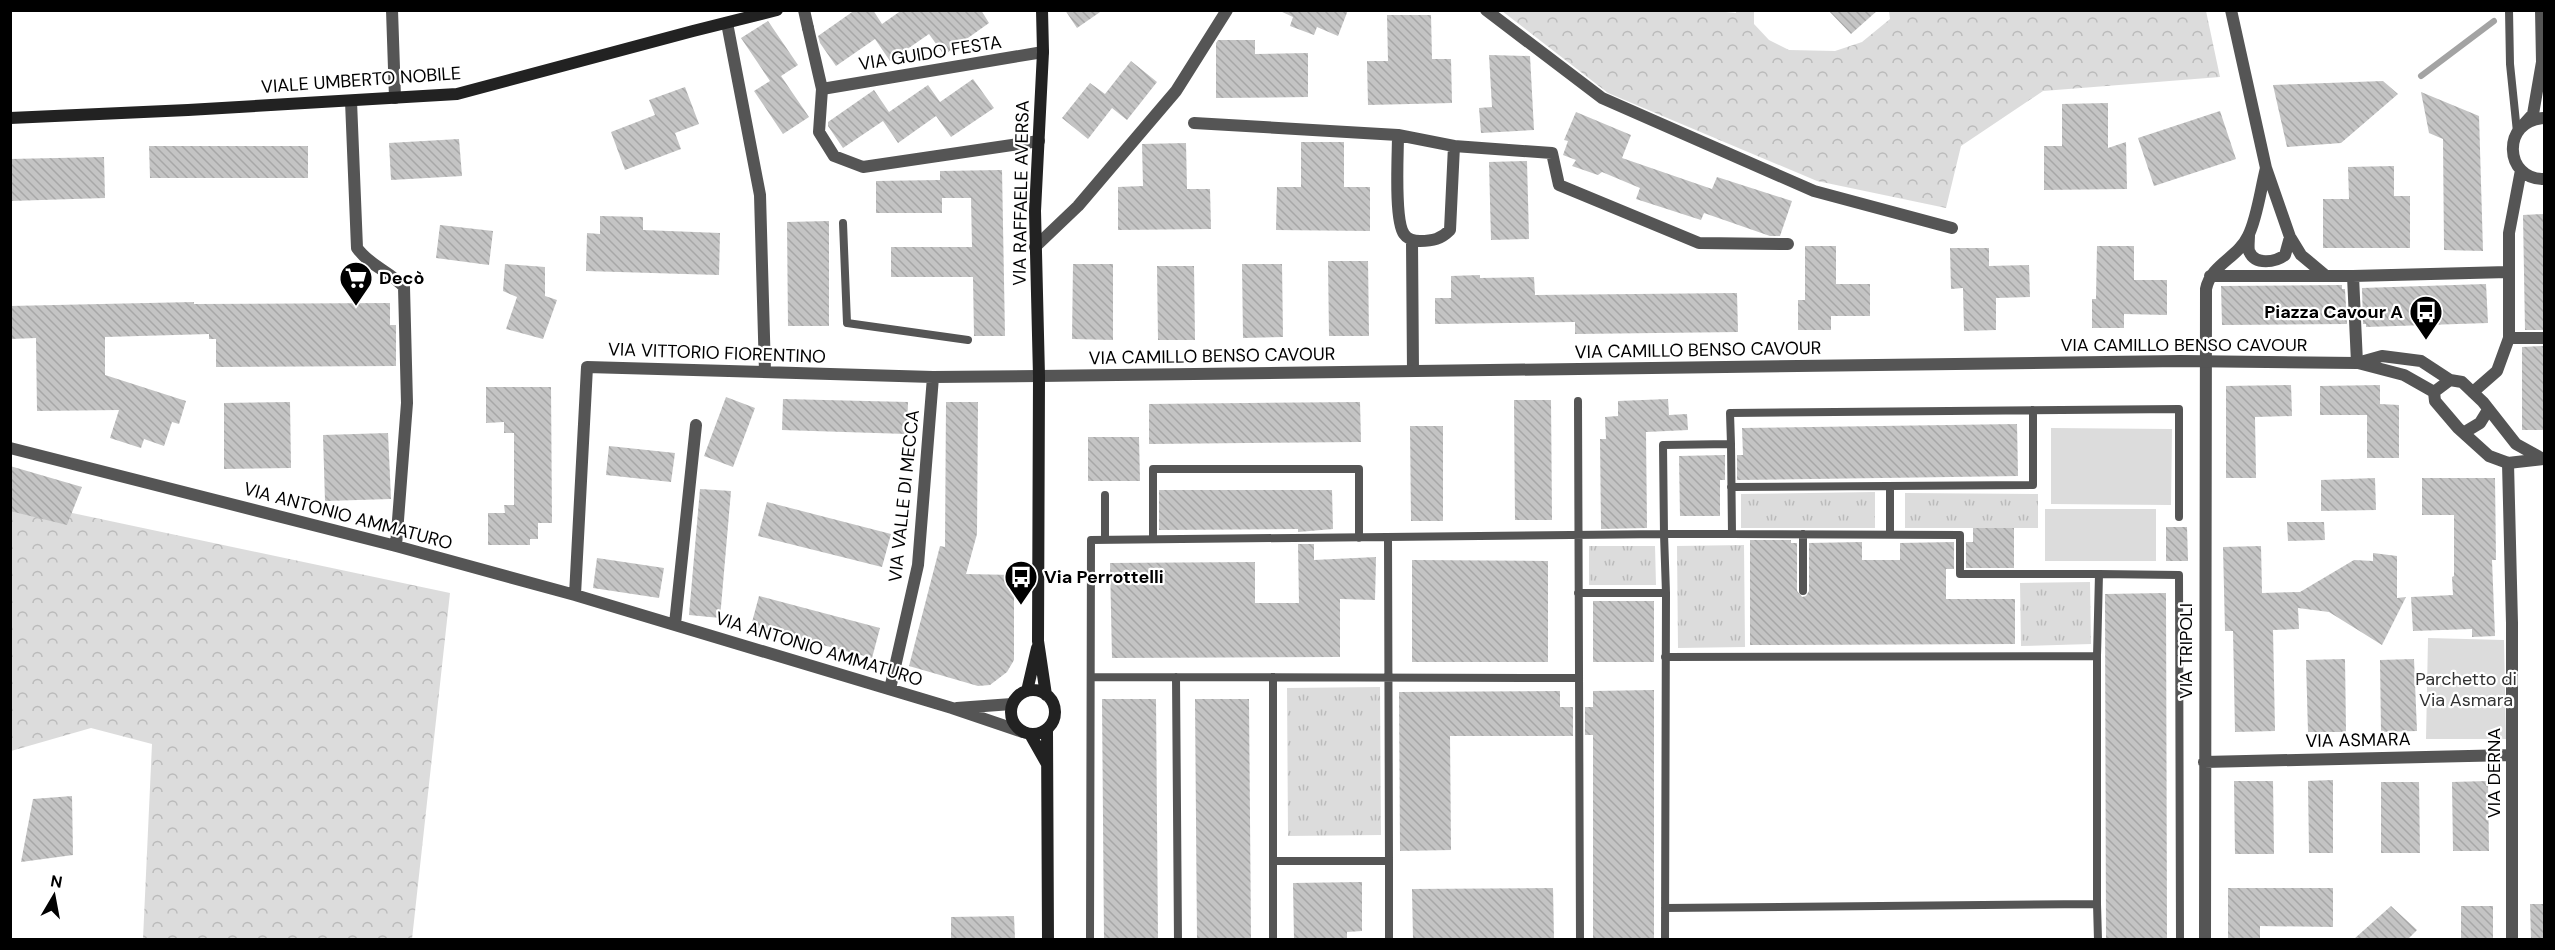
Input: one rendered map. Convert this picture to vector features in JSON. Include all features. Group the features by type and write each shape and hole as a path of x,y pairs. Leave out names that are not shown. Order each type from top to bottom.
{"main road":[{"name":"VIALE UMBERTO NOBILE","path":"10,117 457,94 777,10"},
{"name":"VIA RAFFAELE AVERSA","path":"1038,640 1039,376 1035,247 1043,52 1042,10"},
{"path":"1027,691 1038,640"},
{"path":"1038,640 1046,695"},
{"path":"1027,733 1039,733 1047,729 1052,723 1055,710 1053,702 1036,690 1017,696 1011,711 1013,722 1027,733 1049,768"},
{"path":"1047,729 1049,768 1048,939"}],"street":[{"path":"392,10 394,98"},
{"path":"804,10 822,89 819,132 834,156 863,167 1039,141"},
{"path":"1035,247 1078,206 1176,91 1227,10"},
{"path":"1486,10 1602,98 1814,191 1952,228"},
{"path":"2231,10 2266,168 2290,237 2301,255 2325,275"},
{"path":"2541,10 2544,78"},
{"path":"727,22 760,195 765,372"},
{"name":"VIA GUIDO FESTA","path":"822,89 1043,52"},
{"path":"2542,62 2533,114 2520,128 2512,152 2521,170 2529,176 2544,178"},
{"path":"351,101 357,248 372,266 394,277 404,287 407,403 396,546"},
{"path":"2520,128 2533,120 2544,118"},
{"path":"1194,123 1398,135 1454,146 1552,153 1559,185 1699,243 1788,244"},
{"path":"1398,135 1399,221 1404,235 1412,241 1432,241 1444,236 1450,230 1454,146"},
{"path":"2266,168 2248,236 2249,251 2255,258 2276,261 2285,255 2290,237"},
{"path":"2473,392 2498,371 2509,338 2509,233 2521,170"},
{"path":"2210,276 2248,236"},
{"path":"1412,241 1413,372"},
{"path":"2210,276 2353,276 2508,272"},
{"name":"VIA TRIPOLI","path":"2205,939 2206,289 2210,276"},
{"path":"2353,276 2357,363"},
{"path":"2509,338 2544,338"},
{"path":"2357,363 2382,356 2421,361 2450,380 2462,382 2516,444 2544,459"},
{"name":"VIA CAMILLO BENSO CAVOUR","path":"1039,376 2206,362 2357,363"},
{"path":"2357,363 2404,375 2434,392"},
{"name":"VIA VITTORIO FIORENTINO","path":"575,595 587,367 933,376 1039,376"},
{"name":"VIA VALLE DI MECCA","path":"890,689 918,565 933,376"},
{"path":"2434,392 2450,380"},
{"path":"2434,392 2435,401 2458,428 2489,456 2508,463 2544,459"},
{"path":"2465,432 2480,423 2488,410"},
{"path":"675,624 696,425"},
{"name":"VIA ANTONIO AMMATURO","path":"10,448 396,546 575,595 890,689 1027,733"},
{"name":"VIA DERNA","path":"2508,463 2512,623 2512,939"},
{"path":"952,708 1012,704"},
{"name":"VIA ASMARA","path":"2204,762 2512,755"}],"lane":[{"path":"2509,10 2510,64 2520,128"},
{"path":"843,223 848,323 968,340"},
{"path":"1578,401 1580,939"},
{"path":"1732,534 1730,413 2179,409 2179,517"},
{"path":"1731,487 2033,485 2033,410"},
{"path":"1665,939 1666,593 1663,445 1731,444"},
{"path":"1153,539 1154,469 1359,469 1359,538"},
{"path":"1890,486 1890,534"},
{"path":"1105,495 1105,540"},
{"path":"1803,534 1803,591"},
{"path":"1090,939 1091,540 1890,534 1960,535 1960,574 2179,575 2180,939"},
{"path":"1388,538 1389,939"},
{"path":"2098,939 2099,574"},
{"path":"1578,592 1666,593"},
{"path":"1665,657 2097,656"},
{"path":"1091,676 1578,678"},
{"path":"1176,677 1178,939"},
{"path":"1273,677 1273,939"},
{"path":"1273,861 1389,861"},
{"path":"1665,908 2097,904"}],"green space":[{"path":"1502,11 1716,11 1736,13 1736,11 1754,11 1754,24 1769,40 1789,50 1835,51 1862,42 1890,19 1889,11 2206,11 2220,77 2043,91 1961,146 1946,208 1817,181 1608,93"},
{"path":"2051,428 2172,429 2171,505 2051,504"},
{"path":"1875,492 1875,528 1741,528 1741,494"},
{"path":"1905,493 2038,494 2038,528 1905,528"},
{"path":"11,500 450,593 412,939 143,939 152,744 91,728 11,751"},
{"path":"2045,509 2156,509 2156,561 2045,561"},
{"path":"1744,545 1745,647 1678,648 1677,546"},
{"path":"1589,546 1655,546 1656,585 1589,585"},
{"path":"2090,582 2091,644 2021,646 2020,583"},
{"name":"Parchetto di Via Asmara","path":"2428,638 2504,640 2506,739 2426,739"},
{"path":"1380,687 1381,835 1288,836 1287,688"}],"building":[{"path":"855,10 873,10 882,24 902,10 981,10 989,23 944,55 929,34 890,61 875,39 836,66 820,43 818,36"},
{"path":"1065,10 1103,10 1077,28"},
{"path":"1278,10 1348,10 1338,36 1317,27 1314,35 1290,26 1293,17"},
{"path":"1828,10 1878,10 1851,34"},
{"path":"1387,15 1431,15 1432,59 1451,59 1452,103 1368,105 1367,61 1388,61"},
{"path":"768,21 798,65 781,76 809,117 783,134 754,91 770,81 741,38"},
{"path":"1218,40 1255,40 1255,54 1308,53 1308,97 1216,98 1216,43"},
{"path":"1489,55 1530,56 1534,130 1481,133 1479,108 1492,107"},
{"path":"1131,61 1157,82 1127,120 1112,108 1088,139 1062,118 1090,83 1105,94"},
{"path":"973,79 994,108 951,137 936,116 898,143 883,121 843,148 828,126 828,122 874,90 889,112 928,85 940,102"},
{"path":"2383,81 2398,94 2341,143 2287,147 2273,85"},
{"path":"685,87 699,124 675,133 681,149 625,170 611,132 655,115 649,100"},
{"path":"2421,92 2479,116 2483,251 2444,250 2443,139 2429,133"},
{"path":"2108,103 2108,148 2126,142 2127,189 2044,190 2044,146 2062,146 2062,104"},
{"path":"2220,111 2236,159 2154,186 2138,138"},
{"path":"1576,112 1631,135 1622,158 1712,189 1717,177 1792,201 1780,236 1770,236 1704,213 1701,220 1636,199 1640,188 1602,172 1598,175 1572,166 1576,160 1563,155 1568,141 1564,140"},
{"path":"459,139 462,176 391,180 389,143"},
{"path":"1301,142 1344,142 1344,187 1370,187 1370,231 1276,230 1277,187 1301,187"},
{"path":"1186,143 1187,189 1210,189 1211,229 1118,230 1118,187 1143,186 1142,144"},
{"path":"149,146 308,146 308,178 150,178"},
{"path":"104,157 105,198 10,201 10,159"},
{"path":"1527,161 1529,239 1491,240 1489,162"},
{"path":"2394,166 2394,196 2410,196 2410,248 2323,248 2323,199 2349,199 2348,167"},
{"path":"1002,170 1005,336 974,336 973,277 891,277 891,247 972,247 971,198 942,198 942,213 876,213 876,181 940,180 940,171"},
{"path":"2544,214 2544,330 2525,330 2523,215"},
{"path":"600,216 643,217 643,230 720,233 719,275 586,271 587,233 600,234"},
{"path":"829,221 829,326 788,326 787,222"},
{"path":"440,225 493,231 489,265 436,258"},
{"path":"1805,246 1836,246 1836,284 1870,284 1870,316 1831,316 1831,330 1798,330 1798,300 1805,300"},
{"path":"2097,246 2134,246 2134,280 2167,280 2167,315 2124,314 2124,328 2092,328 2092,299 2096,299"},
{"path":"1950,248 1989,248 1989,266 2029,265 2030,297 1996,298 1996,330 1964,331 1963,288 1951,289"},
{"path":"1328,261 1368,261 1369,336 1329,336"},
{"path":"505,264 545,267 545,296 557,300 543,339 506,329 517,297 503,291"},
{"path":"1073,264 1113,264 1113,340 1072,339"},
{"path":"1242,264 1282,264 1283,337 1243,338"},
{"path":"1157,266 1194,266 1195,340 1158,340"},
{"path":"1480,275 1480,278 1534,277 1535,295 1737,293 1738,332 1575,334 1575,322 1435,324 1435,298 1451,298 1451,276"},
{"path":"2486,284 2488,323 2366,327 2366,324 2363,324 2362,288"},
{"path":"2342,285 2342,289 2345,289 2347,324 2222,325 2221,286"},
{"path":"194,302 194,304 390,303 390,325 396,325 396,366 216,367 216,339 209,339 209,334 105,337 105,375 186,401 179,424 172,422 164,446 144,439 141,448 110,438 119,410 37,411 36,338 10,339 10,306"},
{"path":"2544,346 2544,430 2522,430 2522,347"},
{"path":"2291,385 2292,416 2255,417 2256,478 2226,478 2226,386"},
{"path":"2380,385 2380,404 2399,405 2399,458 2367,458 2367,415 2320,415 2320,386"},
{"path":"486,387 551,387 552,523 538,523 538,539 530,539 530,545 488,545 488,513 505,513 504,505 514,505 514,433 504,433 504,422 486,423"},
{"path":"726,397 755,408 733,467 704,456"},
{"path":"783,399 908,402 907,434 782,430"},
{"path":"1668,399 1669,415 1687,414 1688,430 1646,432 1647,528 1601,529 1600,439 1606,439 1605,417 1618,416 1618,401"},
{"path":"1514,400 1551,400 1552,520 1515,520"},
{"path":"290,402 291,468 224,469 224,403"},
{"path":"946,402 978,402 977,534 966,574 1014,575 1014,660 1007,672 990,685 978,686 909,666 940,546 945,547"},
{"path":"1360,402 1361,442 1149,444 1149,404"},
{"path":"2017,424 2018,476 1737,480 1737,455 1743,455 1742,428"},
{"path":"1410,426 1443,426 1443,521 1411,521"},
{"path":"388,433 391,499 325,501 323,435"},
{"path":"1088,437 1139,437 1140,481 1088,481"},
{"path":"609,446 675,453 671,482 606,475"},
{"path":"1725,455 1725,480 1720,480 1720,516 1680,516 1679,456"},
{"path":"10,466 82,487 67,525 10,511"},
{"path":"2375,478 2376,510 2321,511 2321,480"},
{"path":"2422,478 2495,478 2496,560 2492,560 2495,636 2472,637 2472,629 2413,631 2411,597 2453,595 2454,515 2422,515"},
{"path":"700,489 731,491 720,618 689,615"},
{"path":"1159,490 1332,490 1333,529 1298,532 1298,529 1159,530"},
{"path":"767,502 891,534 882,567 758,536"},
{"path":"2287,522 2324,522 2325,540 2288,541"},
{"path":"2166,527 2187,527 2188,561 2166,561"},
{"path":"1973,528 2014,528 2014,568 1966,568 1966,542 1973,542"},
{"path":"1750,540 1791,540 1791,543 1797,543 1797,591 1802,597 1806,596 1809,591 1809,543 1862,542 1862,560 1900,560 1900,543 1954,542 1954,569 1946,569 1946,599 2015,599 2015,644 1750,645"},
{"path":"1298,544 1314,544 1314,560 1376,557 1375,600 1340,599 1340,657 1112,658 1110,563 1255,562 1255,603 1299,603"},
{"path":"2261,546 2262,593 2300,592 2354,560 2373,561 2373,553 2397,556 2397,598 2406,597 2382,645 2329,612 2298,608 2299,629 2273,630 2275,731 2235,732 2233,631 2225,631 2223,547"},
{"path":"597,558 664,568 659,598 593,588"},
{"path":"1412,560 1548,561 1548,662 1412,662"},
{"path":"2166,593 2167,939 2106,939 2105,594"},
{"path":"759,596 880,628 872,658 751,626"},
{"path":"1593,601 1654,601 1654,662 1593,662"},
{"path":"2345,659 2346,732 2308,732 2306,660"},
{"path":"2414,659 2417,731 2381,732 2380,660"},
{"path":"1654,690 1654,939 1593,939 1593,735 1585,735 1585,707 1593,707 1593,691"},
{"path":"1560,691 1560,707 1573,707 1573,736 1450,736 1451,850 1400,851 1399,692"},
{"path":"1102,699 1156,699 1158,939 1104,939"},
{"path":"1195,699 1249,699 1251,939 1197,939"},
{"path":"2333,780 2333,853 2309,853 2308,781"},
{"path":"2234,781 2273,781 2274,854 2235,854"},
{"path":"2488,781 2489,851 2453,851 2452,782"},
{"path":"2381,782 2419,782 2420,853 2381,853"},
{"path":"72,796 73,855 21,862 33,799"},
{"path":"1362,882 1362,931 1347,932 1347,939 1294,939 1293,883"},
{"path":"1553,888 1554,939 1413,939 1412,889"},
{"path":"2228,888 2333,888 2333,927 2260,926 2260,939 2228,939"},
{"path":"2530,904 2544,904 2544,939 2531,939"},
{"path":"2391,906 2417,930 2408,939 2354,939"},
{"path":"2461,906 2493,906 2493,939 2461,939"},
{"path":"1014,916 1015,939 951,939 951,917"}],"waterway":[{"path":"2421,76 2494,21"}],"place":[{"name":"Decò","path":"356,307"},
{"name":"Piazza Cavour A","path":"2426,341"},
{"name":"Via Perrottelli","path":"1021,606"}]}
